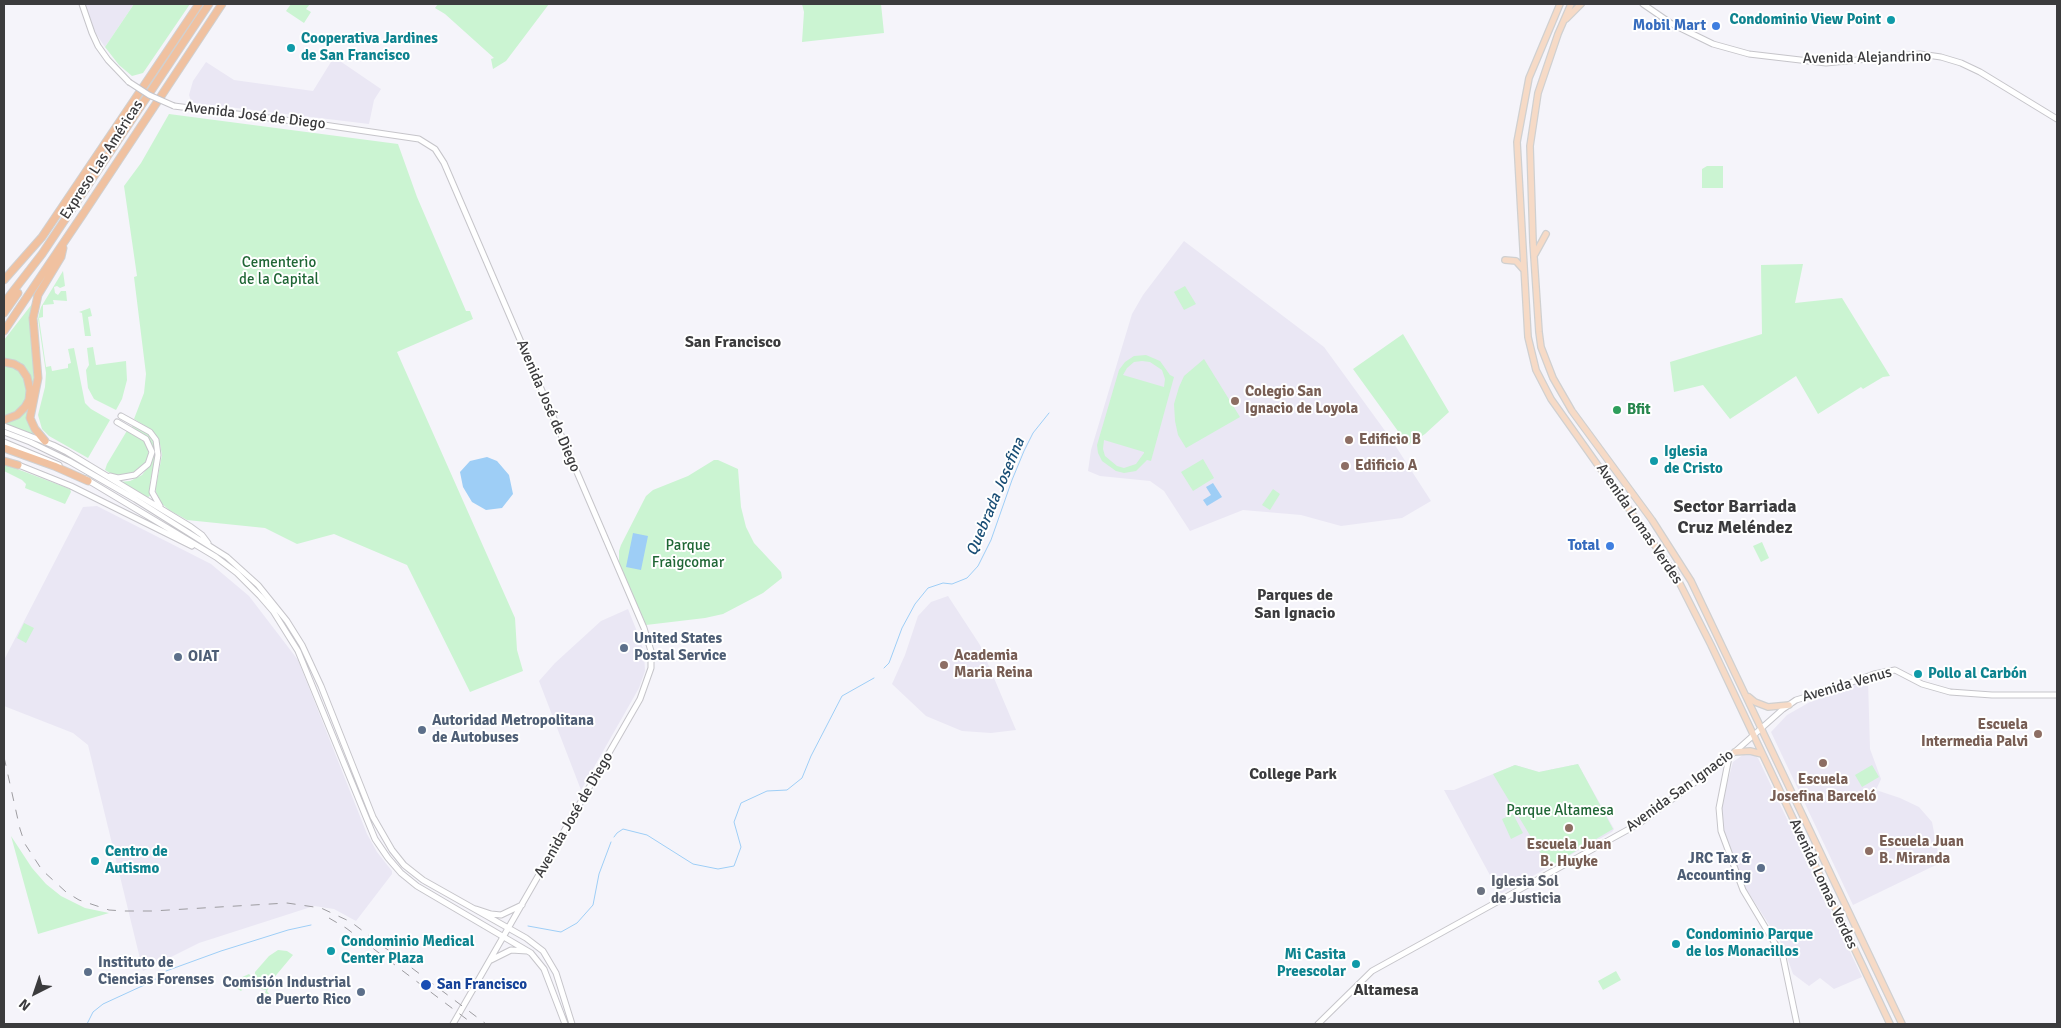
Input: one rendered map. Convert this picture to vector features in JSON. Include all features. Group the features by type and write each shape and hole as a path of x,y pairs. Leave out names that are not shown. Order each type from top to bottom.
{"highway":[{"name":"Expreso Las Américas","path":"4,280 42,237 199,4"},
{"path":"4,313 31,269 209,4"},
{"name":"Expreso Las Américas","path":"4,331 66,241 222,4"},
{"path":"44,442 35,430 30,418 38,378 33,328 34,309 38,295 61,257 66,241"},
{"path":"4,304 31,269"},
{"path":"4,362 21,368 27,377 30,390 26,407 17,415 4,420"},
{"path":"4,448 54,466 88,481"},
{"path":"4,459 18,465"}],"main road":[{"name":"Avenida Lomas Verdes","path":"1560,4 1529,78 1517,142 1528,337 1531,352 1540,377 1551,399 1675,574 1890,1024"},
{"name":"Avenida Lomas Verdes","path":"1571,4 1538,93 1530,146 1534,256 1541,347 1553,378 1572,411 1652,520 1691,581 1902,1024"},
{"path":"1563,22 1581,4"},
{"path":"1534,256 1546,234"},
{"path":"1505,260 1516,261 1525,271"},
{"path":"1747,696 1768,708 1789,705"},
{"path":"1735,752 1750,751 1762,754"}],"street":[{"name":"Avenida José de Diego","path":"82,4 92,34 108,60 129,82 149,95 174,106 419,139 435,149 444,163 644,628 651,651 651,668 648,681 640,699 453,1024"},
{"name":"Avenida Alejandrino","path":"1643,4 1672,24 1713,44 1749,54 1826,62 1920,54 1947,59 1980,72 2057,120"},
{"path":"121,416 144,429 156,440 158,455 152,492 162,509"},
{"path":"100,472 118,478 127,478 142,470 150,460 152,452 146,439 117,422"},
{"path":"4,426 44,442 100,472 202,535 211,546"},
{"path":"4,432 69,461 135,499 227,557 258,585 288,620 302,644 321,686 373,817 392,850 416,875 536,946 548,958 556,973 572,1024"},
{"path":"4,442 33,452 88,481 226,564 250,585 273,611 289,634 313,684 376,839 394,866 430,894 529,952 544,969 565,1024"},
{"path":"18,465 71,486 143,520 180,541 204,551"},
{"name":"Avenida Venus","path":"1762,727 1789,705 1803,697 1836,688 1874,674 1895,670 1922,684 1950,692 1992,695 2057,695"},
{"name":"Avenida San Ignacio","path":"1318,1024 1372,971 1640,823 1729,757 1762,727"},
{"path":"1729,757 1719,808 1721,832 1743,890 1782,957 1797,1024"},
{"path":"472,908 501,915 522,905"},
{"path":"490,960 511,950 529,952"}],"shaded area":[{"path":"85,4 134,4 105,47 94,31"},
{"path":"334,57 381,89 374,100 369,124 195,103 191,101 189,95 193,81 206,62 234,80 313,91"},
{"name":"Colegio San Ignacio de Loyola","path":"1184,241 1324,347 1391,439 1431,501 1402,518 1341,526 1301,515 1243,510 1190,531 1164,491 1150,481 1100,476 1088,471 1091,450 1132,314 1143,295"},
{"path":"97,506 211,564 249,596 298,660 367,834 377,852 392,871 392,874 356,921 334,909 314,906 199,943 143,971 88,745 73,733 4,706 4,660 83,507"},
{"name":"Academia Maria Reina","path":"948,596 980,645 1016,730 991,733 962,731 926,716 892,684 905,655 918,616 931,602"},
{"path":"628,609 644,653 645,671 639,688 581,790 539,681 555,663 601,621"},
{"path":"1868,680 1870,749 1881,779 1876,790 1919,807 1932,822 1940,863 1853,905 1771,732 1787,715 1810,702"},
{"path":"1744,754 1754,755 1758,758 1862,977 1834,989 1820,978 1809,986 1793,974 1783,946 1746,889 1723,830 1721,806 1733,762"},
{"name":"Escuela Juan B. Huyke","path":"1578,764 1614,829 1612,832 1502,893 1499,892 1444,790 1454,790 1515,765 1539,772"}],"green space":[{"path":"134,4 190,4 143,73 132,76 119,65 105,47"},
{"path":"291,4 310,4 306,9 311,12 304,23 286,11"},
{"path":"438,4 549,4 506,61 493,69 491,59 494,58 445,14 435,8"},
{"path":"802,4 881,4 884,33 802,42 804,12"},
{"name":"Cementerio de la Capital","path":"169,114 398,144 417,197 466,311 470,311 473,319 397,352 515,618 517,650 523,671 470,692 407,565 334,534 297,544 265,528 187,520 161,503 156,492 162,455 160,444 150,429 134,419 144,393 146,374 134,277 137,276 124,186 141,163"},
{"path":"1707,166 1723,166 1723,188 1702,188 1702,169"},
{"path":"1803,264 1795,303 1842,298 1890,376 1883,377 1863,389 1861,387 1818,414 1796,376 1730,419 1703,385 1674,392 1670,362 1762,334 1761,265"},
{"path":"63,271 65,286 60,288 54,287 55,293 58,295 61,291 66,291 67,301 53,300 54,304 43,305 43,317 39,318 46,367 51,366 52,371 68,368 68,364 71,363 68,349 74,348 85,403 91,409 110,420 88,458 49,436 42,429 38,415 45,387 46,373 38,319 41,307"},
{"path":"1185,286 1196,304 1184,310 1174,292"},
{"path":"32,304 37,377 30,409 35,436 4,424 4,421 26,408 29,378 4,360 4,340"},
{"path":"90,308 92,316 88,317 91,336 85,336 82,313 79,312"},
{"path":"1403,334 1449,412 1425,434 1408,445 1353,369"},
{"path":"93,347 96,365 126,361 127,380 122,399 116,410 94,399 88,388 86,370 89,365 87,348"},
{"path":"1146,355 1160,361 1170,375 1174,377 1151,461 1147,460 1136,471 1124,473 1116,471 1102,461 1097,445 1119,370 1125,362 1134,356","holes":["1134,362 1150,362 1162,370 1165,379 1164,387 1123,375","1104,440 1144,452 1144,453 1136,464 1124,468 1117,466 1105,456 1103,449"]},
{"path":"1204,359 1240,417 1186,448 1178,435 1174,404 1184,376"},
{"path":"4,365 13,367 22,373 27,386 26,401 15,413 4,417"},
{"path":"133,425 147,432 155,445 156,456 150,483 151,495 147,498 119,482 130,481 142,475 149,466 153,451 149,439 132,427"},
{"path":"128,429 144,441 148,447 148,458 143,466 132,474 113,475 105,470"},
{"path":"1203,459 1214,478 1193,491 1181,472"},
{"name":"Parque Fraigcomar","path":"714,460 738,469 741,507 746,527 754,543 781,572 782,578 763,593 723,614 646,625 619,564 621,545 646,496 653,490 688,476"},
{"path":"4,464 70,489 71,492 65,504 25,488 26,484 22,480 4,471"},
{"path":"1273,489 1280,494 1270,510 1262,505"},
{"path":"1762,542 1769,558 1761,562 1753,546"},
{"path":"24,623 34,628 26,643 17,638"},
{"name":"Parque Altamesa","path":"1578,764 1613,829 1549,867 1493,774 1515,765 1539,772"},
{"path":"1872,765 1879,777 1862,787 1855,775"},
{"path":"1513,814 1523,833 1511,839 1502,819"},
{"path":"11,836 32,868 46,884 61,896 85,908 109,913 38,934"},
{"path":"278,950 287,951 293,955 267,986 269,988 267,991 270,995 265,993 266,990 256,988 259,981 257,980 255,984 248,983 251,978 249,976 247,979 244,977 241,980 238,986 241,991 231,985 231,982 249,974 251,976 255,974 269,956"},
{"path":"1616,971 1621,980 1603,990 1598,981"}],"water":[{"path":"487,457 497,461 509,475 513,494 502,508 486,510 472,502 463,487 460,472 470,461"},
{"path":"1213,483 1222,497 1207,506 1203,500 1211,495 1206,487"},
{"path":"633,533 648,536 641,570 626,567"}],"waterway":[{"name":"Quebrada Josefina","path":"884,668 889,663 902,628 915,604 928,588 943,583 952,584 967,578 978,566 991,540 1024,451 1033,433 1049,413"},
{"name":"Quebrada Josefina","path":"614,837 623,829 647,835 693,864 718,869 734,866 741,847 734,822 741,803 767,791 787,790 802,778 811,756 842,696 874,678"},
{"name":"Quebrada Josefina","path":"528,926 561,932 577,923 593,905 599,874 611,842"},
{"name":"Quebrada Josefina","path":"87,1024 93,1012 103,1004 153,981 166,971 221,951 288,930 311,925"}],"railway":[{"path":"4,757 25,844 42,870 66,892 79,900 109,910 124,911 287,903 321,908 351,922 486,1024"},
{"path":"329,918 346,928 473,1024"}],"place":[{"name":"Condominio View Point","path":"1891,20"},
{"name":"Mobil Mart","path":"1716,26"},
{"name":"Cooperativa Jardines de San Francisco","path":"291,48"},
{"name":"Colegio San Ignacio de Loyola","path":"1235,401"},
{"name":"Bfit","path":"1617,410"},
{"name":"Edificio B","path":"1349,440"},
{"name":"Iglesia de Cristo","path":"1654,461"},
{"name":"Edificio A","path":"1345,466"},
{"name":"Total","path":"1610,546"},
{"name":"United States Postal Service","path":"624,648"},
{"name":"OIAT","path":"178,657"},
{"name":"Academia Maria Reina","path":"944,665"},
{"name":"Pollo al Carbón","path":"1918,674"},
{"name":"Autoridad Metropolitana de Autobuses","path":"422,730"},
{"name":"Escuela Intermedia Palvi","path":"2038,734"},
{"name":"Escuela Josefina Barceló","path":"1823,763"},
{"name":"Escuela Juan B. Huyke","path":"1569,828"},
{"name":"Escuela Juan B. Miranda","path":"1869,851"},
{"name":"Centro de Autismo","path":"95,861"},
{"name":"JRC Tax & Accounting","path":"1761,868"},
{"name":"Iglesia Sol de Justicia","path":"1481,891"},
{"name":"Condominio Parque de los Monacillos","path":"1676,944"},
{"name":"Condominio Medical Center Plaza","path":"331,951"},
{"name":"Mi Casita Preescolar","path":"1356,964"},
{"name":"Instituto de Ciencias Forenses","path":"88,972"},
{"name":"San Francisco","path":"426,985"},
{"name":"Comisión Industrial de Puerto Rico","path":"361,992"}],"district":[{"name":"San Francisco","path":"733,343"},
{"name":"Sector Barriada Cruz Meléndez","path":"1735,517"},
{"name":"Parques de San Ignacio","path":"1295,605"},
{"name":"College Park","path":"1293,775"},
{"name":"Altamesa","path":"1386,991"}]}
